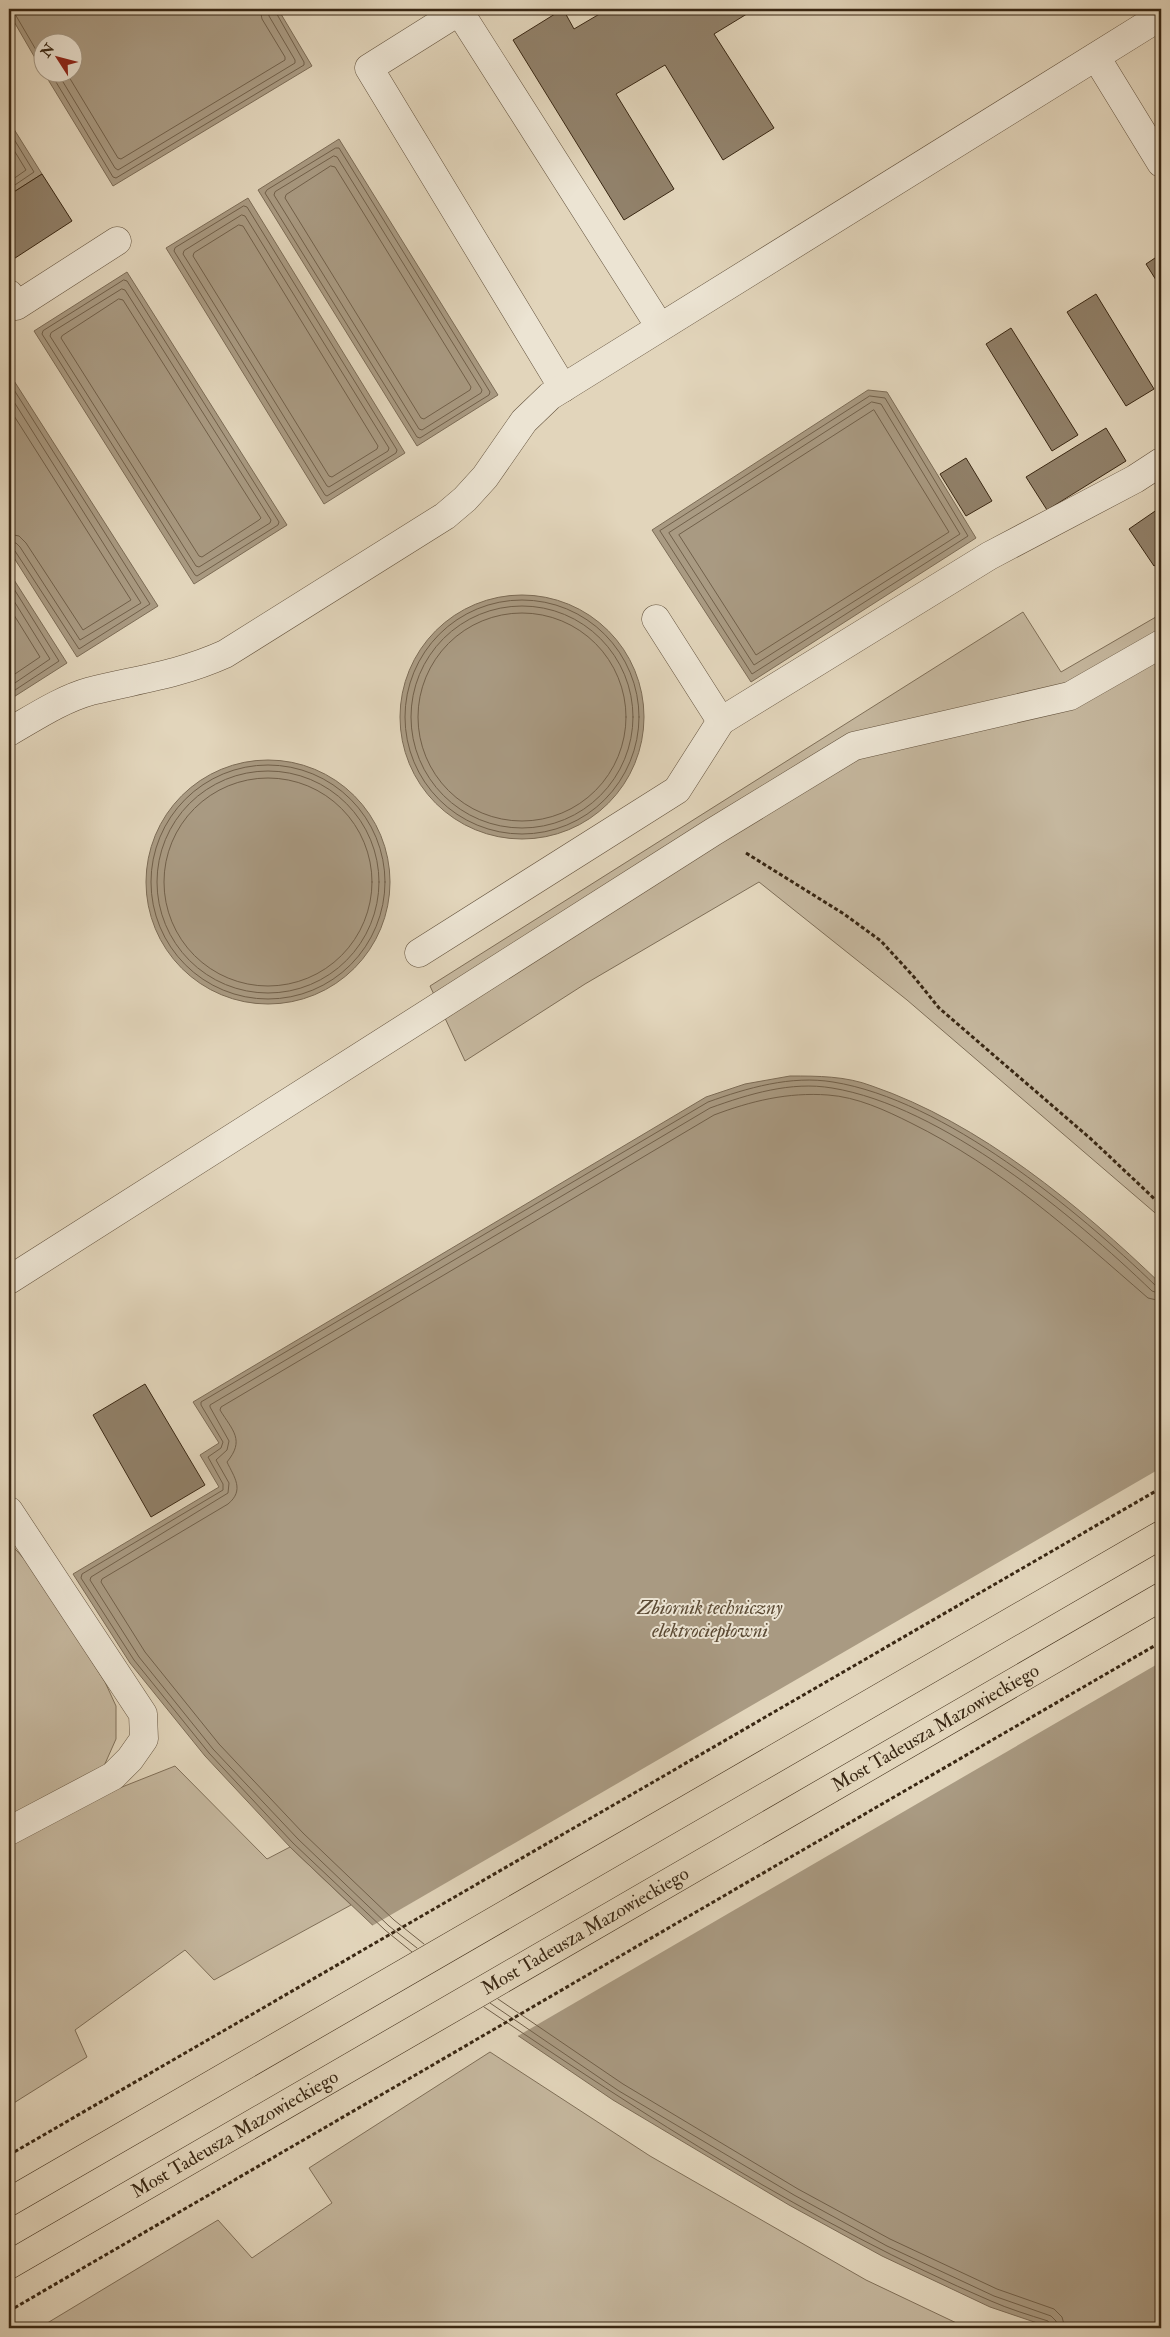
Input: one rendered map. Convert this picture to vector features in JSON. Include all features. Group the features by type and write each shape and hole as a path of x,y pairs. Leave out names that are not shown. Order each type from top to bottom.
{"main road":[{"path":"9,2202 1161,1535"},
{"name":"Most Tadeusza Mazowieckiego","path":"9,2265 1161,1597"}],"lane":[{"path":"563,388 369,68 461,10 660,328"},
{"path":"9,732 64,701 90,692 197,667 224,654 445,516 465,499 485,477 524,421 550,396 1161,16"},
{"path":"1096,57 1161,163"},
{"path":"9,294 16,306 118,241"},
{"path":"419,953 677,790 721,721 989,556 1135,479 1161,462"},
{"path":"656,619 721,721"},
{"path":"9,1280 713,832 854,746 1070,696 1161,644"},
{"path":"9,1511 143,1714 144,1739 130,1759 113,1776 9,1831"}],"path":[{"path":"713,832 844,914 880,941 914,977 939,1008 1091,1139 1161,1205"},
{"path":"9,2155 1161,1488"},
{"path":"9,2311 1161,1642"}],"shaded area":[{"path":"1023,612 1061,672 1161,614 1161,1218 907,1000 759,882 585,984 465,1061 430,986"},
{"path":"9,1542 33,1569 105,1682 116,1706 116,1739 104,1766 122,1787 175,1766 267,1859 290,1847 351,1905 214,1980 185,1950 75,2030 87,2057 9,2106"},
{"path":"490,2052 650,2156 866,2280 967,2328 39,2328 218,2220 252,2258 332,2203 309,2168"}],"water":[{"path":"9,9 278,9 312,66 113,186 49,82 82,82 82,32 32,32 32,53 9,13"},
{"path":"12,126 42,174 9,195 9,127"},
{"path":"339,139 498,395 417,446 258,190"},
{"path":"248,198 405,453 324,504 166,248"},
{"path":"127,272 287,525 194,584 34,331"},
{"path":"9,373 158,606 77,657 9,550"},
{"path":"868,390 887,392 976,538 751,682 652,530"},
{"path":"9,572 67,663 9,700"},
{"path":"510,595 534,595 558,600 580,609 609,630 624,649 635,670 642,693 644,717 642,741 635,764 624,785 609,804 580,825 558,834 534,839 510,839 486,834 464,825 444,812 427,795 414,775 405,753 400,729 400,705 405,681 414,659 427,639 444,622 464,609 486,600"},
{"path":"256,760 280,760 304,765 326,774 355,795 370,814 381,835 388,858 390,882 388,906 381,929 370,950 355,969 326,990 304,999 280,1004 256,1004 232,999 210,990 190,977 173,960 160,940 151,918 146,894 146,870 151,846 160,824 173,804 190,787 210,774 232,765"},
{"name":"Zbiornik techniczny elektrociepłowni","path":"790,1076 832,1077 852,1080 912,1102 951,1122 990,1144 1062,1197 1097,1225 1161,1284 1161,2328 1052,2328 990,2307 882,2256 789,2205 613,2100 461,1997 382,1934 290,1847 205,1756 130,1663 73,1574 219,1487 200,1455 219,1443 193,1402 706,1097 745,1084"}],"pier":[{"path":"1161,1468 1161,1662 516,2037 459,1999 370,1927"}],"building":[{"path":"563,9 574,29 608,9 755,9 714,34 774,128 723,160 665,65 616,94 674,189 624,220 513,40"},
{"path":"42,174 72,221 9,262 9,195"},
{"path":"1161,254 1161,288 1146,264"},
{"path":"1096,294 1154,389 1126,406 1067,312"},
{"path":"1011,328 1078,435 1052,451 986,344"},
{"path":"1106,428 1126,461 1047,510 1026,477"},
{"path":"966,458 992,501 966,516 940,474"},
{"path":"1161,507 1161,561 1154,566 1129,529"},
{"path":"145,1384 205,1485 151,1517 93,1415"}]}
